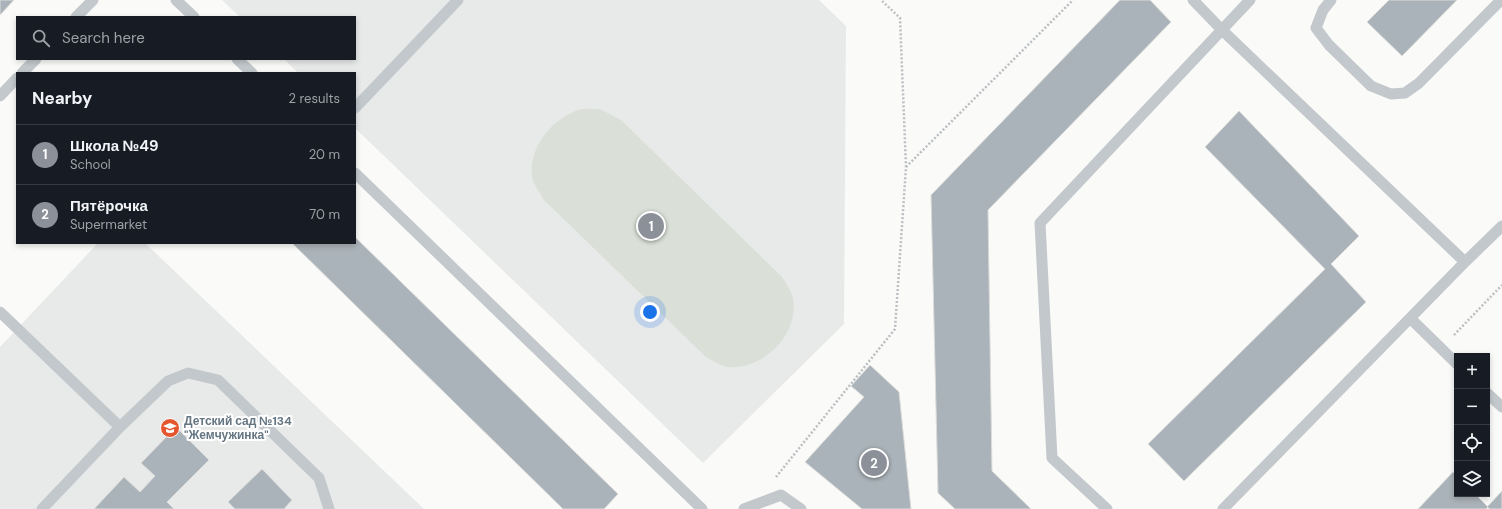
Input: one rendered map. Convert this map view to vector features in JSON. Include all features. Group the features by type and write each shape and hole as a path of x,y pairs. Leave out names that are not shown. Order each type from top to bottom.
{"lane":[{"path":"77,16 93,0"},
{"path":"176,0 193,16"},
{"path":"356,107 458,0"},
{"path":"1193,0 1222,30 1465,262"},
{"path":"1107,509 1052,458 1040,223 1250,0"},
{"path":"1331,0 1323,10 1316,28 1329,45 1371,86 1391,94 1405,93 1419,84 1501,0"},
{"path":"23,72 35,60"},
{"path":"238,60 251,72"},
{"path":"0,96 16,79"},
{"path":"356,174 702,509"},
{"path":"1223,509 1502,226"},
{"path":"0,312 120,427"},
{"path":"1410,319 1454,361"},
{"path":"42,509 120,427 168,381 188,373 218,380 318,478 329,509"},
{"path":"1490,396 1502,407"},
{"path":"744,509 781,495 801,509"}],"path":[{"path":"774,481 895,329 906,167 900,18 881,0"},
{"path":"906,167 1073,0"},
{"path":"1441,348 1502,284"}],"shaded area":[{"path":"222,0 819,0 846,26 844,324 703,463 356,129 356,72 297,72 285,60 356,60 356,16 239,16"},
{"path":"580,109 600,109 621,120 782,277 789,288 793,299 793,312 790,325 784,337 776,348 766,356 754,363 728,367 706,357 543,199 532,176 532,165 538,145 559,120"},
{"name":"Детский сад №134 \"Жемчужинка\"","path":"97,244 146,244 424,509 0,509 0,347"}],"building":[{"path":"0,0 14,0 0,15"},
{"path":"1120,0 1150,0 1171,22 988,210 992,471 1031,509 955,509 938,493 931,195"},
{"path":"1389,0 1457,0 1402,56 1367,22"},
{"path":"1239,111 1359,236 1331,264 1366,302 1184,481 1148,444 1325,269 1205,147"},
{"path":"356,238 618,494 604,509 563,509 293,244 356,244"},
{"path":"870,365 899,392 911,509 862,509 805,462 864,397 851,386"},
{"path":"176,427 209,460 167,502 174,509 94,509 124,477 140,492 155,476 141,463"},
{"path":"262,469 292,500 284,509 235,509 228,502"},
{"path":"1453,472 1454,497 1478,497 1488,507 1486,509 1418,509"},
{"path":"1502,491 1502,509 1490,509 1487,507"}],"place":[{"name":"Школа №49","path":"651,226"},
{"name":"Детский сад №134 \"Жемчужинка\"","path":"170,428"},
{"name":"Пятёрочка","path":"874,463"}]}
